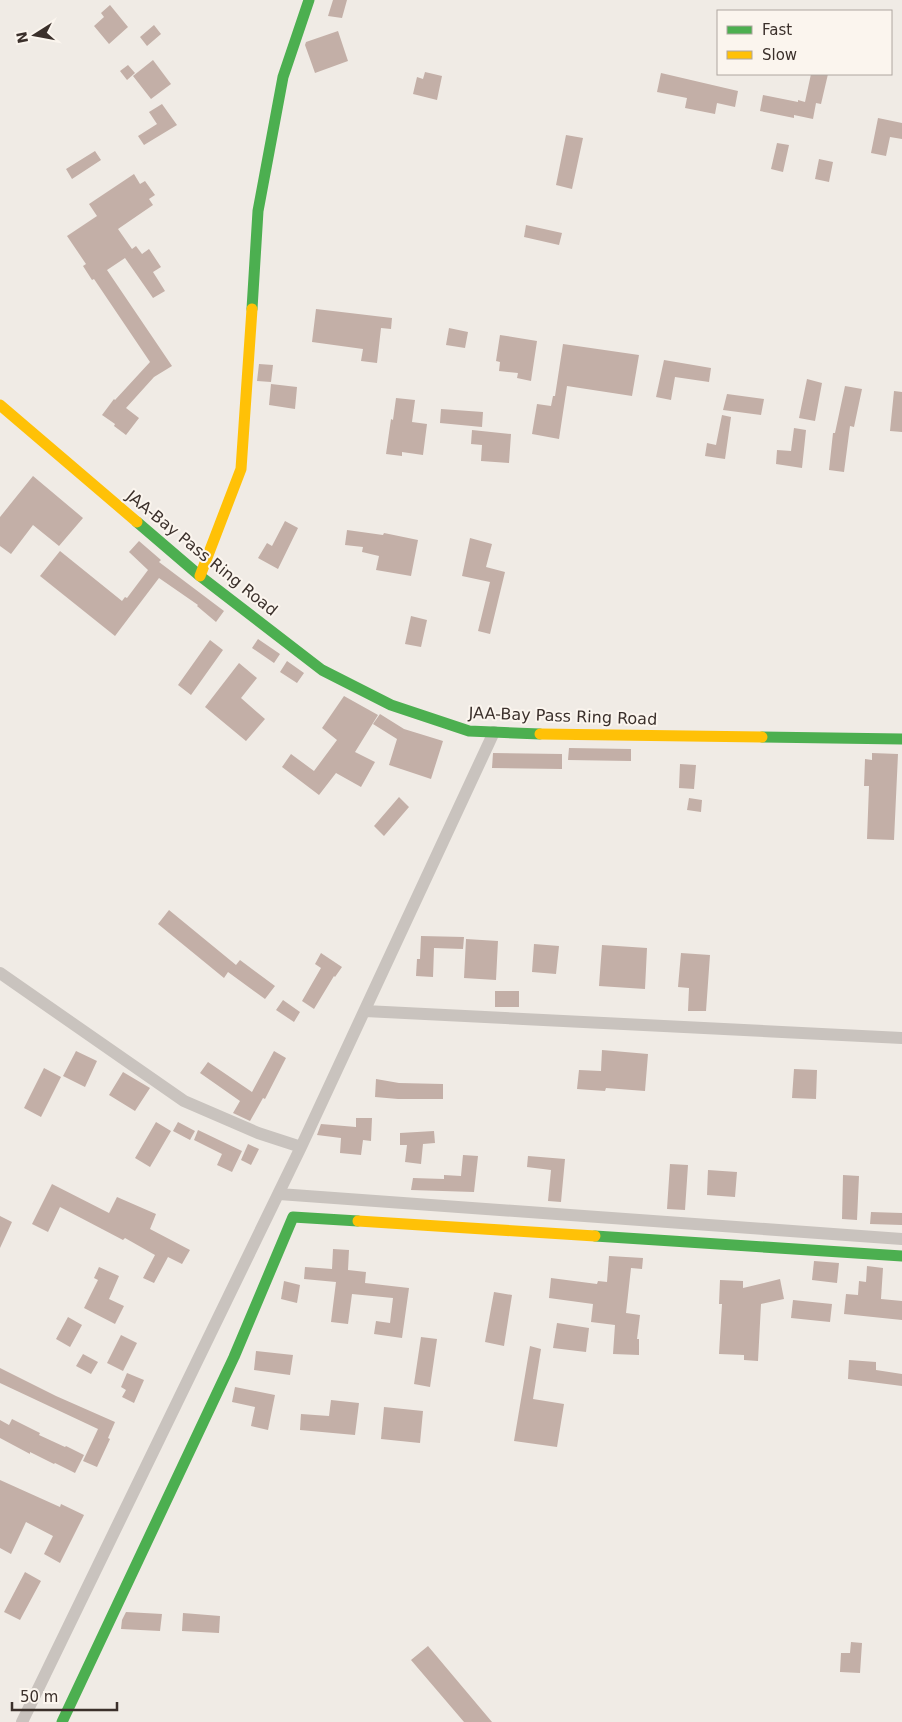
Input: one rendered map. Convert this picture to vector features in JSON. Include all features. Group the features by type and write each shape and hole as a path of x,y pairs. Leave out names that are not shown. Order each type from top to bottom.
{"main road":[{"path":"200,576 241,469 258,211 283,78 308,0"},
{"name":"JAA-Bay Pass Ring Road","path":"0,405 200,576 322,670 391,705 469,731 554,735 902,739"},
{"path":"62,1722 234,1357 293,1217 902,1256"}],"street":[{"path":"22,1722 279,1194 366,1011 494,732"},
{"path":"0,973 184,1102 258,1133 301,1147"},
{"path":"366,1011 902,1038"},
{"path":"279,1194 902,1239"}],"building":[{"path":"333,0 347,0 342,18 328,16"},
{"path":"110,5 128,27 109,44 94,26 104,17 101,13"},
{"path":"154,25 161,34 147,46 140,37"},
{"path":"338,31 348,61 315,73 305,45 306,42"},
{"path":"153,60 171,84 151,99 133,76"},
{"path":"128,65 135,73 127,80 120,71"},
{"path":"425,72 442,76 437,100 413,94 417,77 423,79"},
{"path":"661,73 738,91 735,107 717,103 715,114 685,108 687,98 657,92"},
{"path":"811,75 828,75 821,104 816,103 813,119 794,115 794,118 760,111 763,95 805,102"},
{"path":"162,104 177,125 144,145 138,136 157,124 149,112"},
{"path":"878,118 902,123 902,139 890,137 886,156 871,153"},
{"path":"566,135 583,138 572,189 556,185"},
{"path":"777,143 789,145 783,172 771,169"},
{"path":"95,151 101,160 72,179 66,169"},
{"path":"819,159 833,162 829,182 815,179"},
{"path":"134,174 140,184 145,181 155,195 149,199 153,205 118,229 132,249 136,246 142,254 149,249 161,267 153,272 165,291 153,298 125,258 107,270 172,366 154,377 126,408 139,418 126,435 102,415 114,399 150,362 94,279 92,280 83,266 86,264 67,236 97,216 89,204"},
{"path":"526,225 562,233 559,245 524,237"},
{"path":"316,309 392,318 391,329 381,328 377,363 361,361 363,349 312,342"},
{"path":"449,328 468,332 465,348 446,345"},
{"path":"500,335 537,341 531,381 517,378 518,373 499,371 500,362 496,361"},
{"path":"563,344 639,355 632,396 567,386 559,439 532,434 537,404 551,406 553,396 555,396"},
{"path":"664,360 711,368 709,382 675,377 671,400 656,397"},
{"path":"259,364 273,365 271,382 257,381"},
{"path":"807,379 822,383 815,421 799,418"},
{"path":"271,384 297,387 295,409 269,405"},
{"path":"845,386 862,389 854,427 850,426 844,472 829,470 833,433 835,433"},
{"path":"894,391 902,392 902,432 890,431"},
{"path":"727,394 764,399 761,415 723,410"},
{"path":"396,398 415,400 412,422 427,424 423,455 402,452 402,456 386,454"},
{"path":"441,409 483,412 482,427 440,423"},
{"path":"722,415 731,417 725,459 705,456 707,443 716,445"},
{"path":"794,428 806,430 802,468 776,464 777,450 791,451"},
{"path":"472,430 511,434 509,463 481,461 482,445 471,444"},
{"path":"33,476 83,518 59,546 33,525 11,554 0,546 0,517"},
{"path":"285,521 298,528 278,569 258,558 267,543 272,546"},
{"path":"347,530 383,535 384,533 418,540 411,576 376,570 379,556 362,552 363,547 345,545"},
{"path":"470,538 492,544 486,567 505,572 490,634 478,631 490,582 462,576"},
{"path":"139,541 161,560 159,562 224,611 216,622 198,605 159,578 115,636 40,576 60,551 122,601 125,597 127,598 148,570 129,552"},
{"path":"411,616 427,620 421,647 405,644"},
{"path":"258,639 280,654 274,663 252,648"},
{"path":"210,640 223,650 191,695 178,685"},
{"path":"287,661 304,673 297,683 280,672"},
{"path":"239,663 257,678 241,698 265,719 246,741 205,707"},
{"path":"344,696 378,715 355,752 375,762 361,787 336,773 319,795 282,767 291,754 314,771 337,740 322,728"},
{"path":"380,714 404,729 443,741 431,779 389,765 397,739 373,724"},
{"path":"569,748 631,749 631,761 568,760"},
{"path":"493,753 562,754 562,769 492,768"},
{"path":"872,753 898,754 894,840 867,839 869,786 864,786 865,759 872,760"},
{"path":"680,764 696,765 694,789 679,788"},
{"path":"399,797 409,807 384,836 374,826"},
{"path":"689,798 702,800 701,812 687,810"},
{"path":"169,910 236,965 240,960 275,986 265,999 228,972 224,978 158,924"},
{"path":"421,936 464,937 463,949 434,948 433,977 416,976 417,959 420,959"},
{"path":"466,939 498,941 496,980 464,978"},
{"path":"534,944 559,946 556,974 532,972"},
{"path":"602,945 647,948 645,989 599,986"},
{"path":"321,953 342,967 334,976 314,1009 302,1001 321,968 315,964"},
{"path":"681,953 710,955 706,1011 688,1011 689,988 678,987"},
{"path":"495,991 519,991 519,1007 495,1007"},
{"path":"283,1000 300,1012 294,1022 276,1010"},
{"path":"602,1050 648,1054 645,1091 606,1088 605,1091 577,1089 579,1070 601,1071"},
{"path":"76,1051 97,1061 85,1087 63,1076"},
{"path":"274,1051 286,1058 265,1099 263,1098 250,1121 233,1113 240,1101 200,1073 208,1062 252,1092"},
{"path":"44,1068 61,1077 41,1117 24,1108"},
{"path":"794,1069 817,1070 816,1099 792,1098"},
{"path":"123,1072 150,1088 135,1111 109,1095"},
{"path":"376,1079 399,1083 443,1084 443,1099 375,1097"},
{"path":"356,1118 372,1118 371,1141 363,1140 361,1155 340,1153 341,1138 317,1135 321,1124 356,1127"},
{"path":"156,1122 171,1131 150,1167 135,1158"},
{"path":"178,1122 195,1131 190,1140 173,1131"},
{"path":"198,1130 242,1151 232,1172 217,1165 222,1154 194,1140"},
{"path":"434,1131 435,1143 423,1144 421,1164 405,1162 407,1145 400,1145 400,1133"},
{"path":"248,1144 259,1149 251,1165 241,1160"},
{"path":"463,1155 478,1156 474,1192 411,1190 413,1178 444,1179 444,1175 461,1176"},
{"path":"528,1156 565,1159 561,1202 548,1201 551,1170 527,1167"},
{"path":"670,1164 688,1165 685,1210 667,1209"},
{"path":"708,1170 737,1172 735,1197 707,1195"},
{"path":"843,1175 859,1176 857,1220 842,1219"},
{"path":"52,1184 109,1213 117,1197 156,1214 150,1229 190,1250 182,1264 168,1257 154,1283 143,1278 155,1255 125,1238 123,1240 60,1207 48,1232 32,1224"},
{"path":"871,1212 902,1213 902,1225 870,1224"},
{"path":"0,1216 12,1222 0,1248"},
{"path":"333,1249 349,1250 348,1270 366,1272 365,1283 409,1288 402,1338 374,1334 376,1321 390,1323 393,1298 352,1294 348,1324 331,1322 336,1282 304,1279 305,1267 332,1269"},
{"path":"609,1256 643,1258 642,1269 631,1268 626,1313 640,1315 637,1339 639,1339 639,1355 613,1354 615,1325 591,1322 593,1304 549,1298 551,1278 597,1284 598,1281 607,1282"},
{"path":"814,1261 839,1263 837,1283 812,1280"},
{"path":"867,1266 883,1268 881,1299 902,1301 902,1320 844,1314 846,1294 858,1295 859,1281 866,1282"},
{"path":"99,1267 119,1276 109,1299 124,1306 115,1324 84,1308 98,1280 94,1278"},
{"path":"780,1279 784,1299 761,1304 758,1361 744,1360 744,1355 719,1354 722,1304 719,1304 720,1280 743,1281 743,1288"},
{"path":"284,1281 300,1285 297,1303 281,1299"},
{"path":"494,1292 512,1295 504,1346 485,1342"},
{"path":"793,1300 832,1304 830,1322 791,1318"},
{"path":"68,1317 82,1325 70,1347 56,1339"},
{"path":"557,1323 589,1328 586,1352 553,1348"},
{"path":"121,1335 137,1343 123,1371 107,1363"},
{"path":"421,1337 437,1339 430,1387 414,1384"},
{"path":"530,1346 541,1349 533,1399 564,1404 557,1447 514,1441"},
{"path":"256,1351 293,1355 290,1375 254,1370"},
{"path":"83,1354 98,1362 91,1374 76,1366"},
{"path":"849,1360 876,1362 876,1370 902,1374 902,1386 848,1379"},
{"path":"0,1368 56,1396 115,1422 108,1438 110,1439 97,1467 83,1461 98,1429 0,1383"},
{"path":"127,1373 144,1380 134,1403 122,1397 126,1390 121,1387"},
{"path":"235,1387 275,1395 268,1430 251,1426 255,1407 232,1402"},
{"path":"331,1400 359,1403 355,1435 300,1430 301,1414 329,1416"},
{"path":"384,1407 423,1411 420,1443 381,1439"},
{"path":"12,1419 40,1433 39,1435 84,1455 75,1473 30,1452 30,1454 0,1438 0,1420 9,1425"},
{"path":"0,1480 60,1507 61,1504 84,1515 60,1563 44,1554 53,1536 26,1522 11,1554 0,1548"},
{"path":"25,1572 41,1581 20,1620 4,1612"},
{"path":"126,1612 162,1614 160,1631 121,1629 122,1620"},
{"path":"183,1613 220,1616 219,1633 182,1631"},
{"path":"851,1642 862,1643 860,1673 840,1672 841,1653 850,1653"},
{"path":"428,1646 492,1722 464,1722 411,1660"}],"traffic: fast":[{"path":"252,309 258,211 283,77 309,0"},
{"path":"137,522 200,576 322,670 391,705 469,731 540,734"},
{"path":"762,737 902,739"},
{"path":"62,1722 234,1357 293,1217 358,1221"},
{"path":"595,1236 902,1256"}],"traffic: slow":[{"path":"200,576 241,469 252,309"},
{"path":"0,405 137,522"},
{"path":"540,734 762,737"},
{"path":"358,1221 595,1236"}]}
